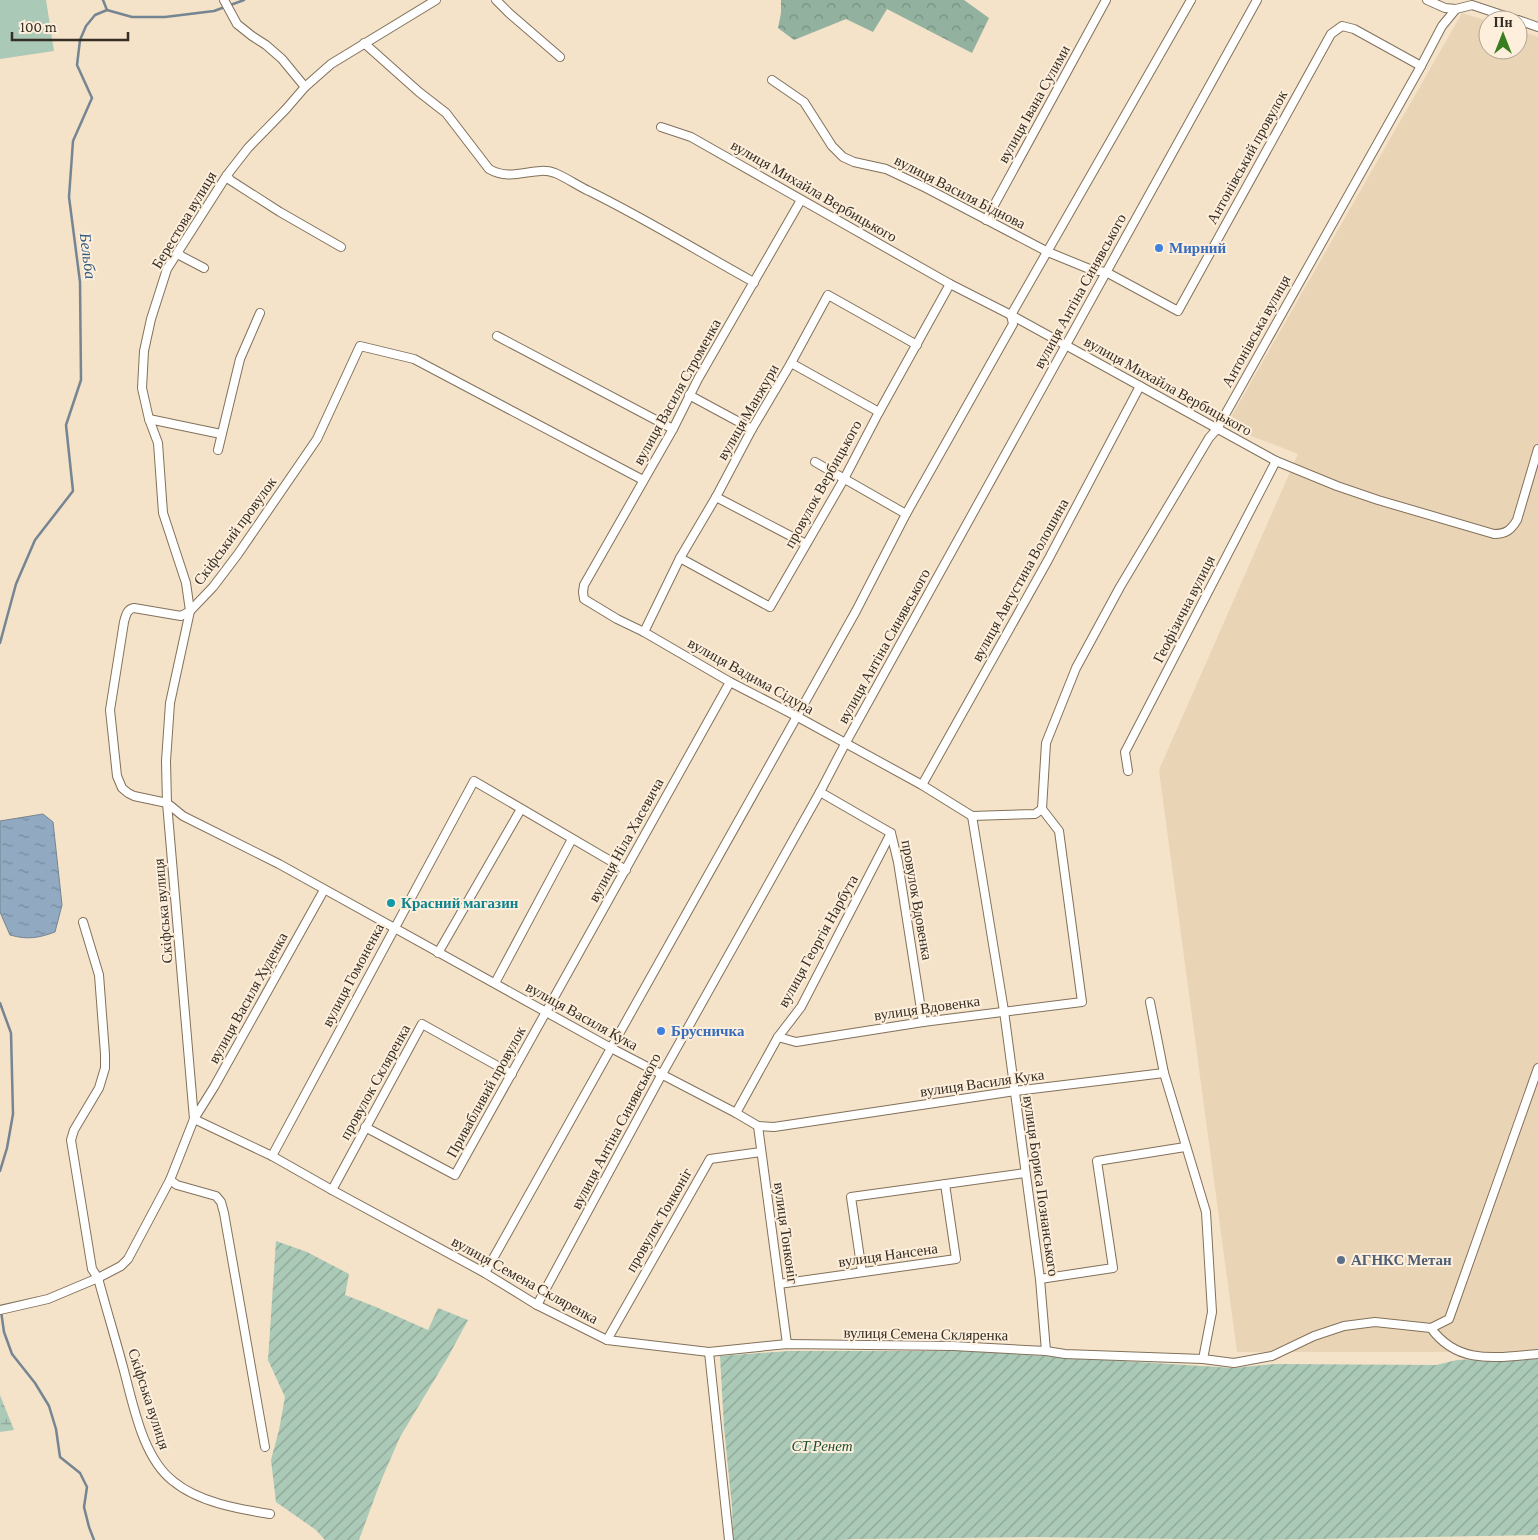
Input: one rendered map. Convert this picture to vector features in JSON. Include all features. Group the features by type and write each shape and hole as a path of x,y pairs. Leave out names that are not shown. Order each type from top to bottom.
{"street":[{"path":"224,0 237,24 266,45 306,87"},
{"path":"436,0 364,43 418,92 446,113 488,168 496,173 513,175 542,171 556,174 614,204 754,283"},
{"path":"496,0 508,13 560,57"},
{"name":"вулиця Івана Сулими","path":"986,220 1106,0"},
{"path":"485,1273 856,611 906,514 1012,324 1011,315 1191,0"},
{"name":"вулиця Антіна Синявського","path":"537,1306 662,1074 820,792 1257,0"},
{"path":"1426,0 1446,8 1472,5 1487,10"},
{"name":"Антонівська вулиця","path":"1042,809 1046,743 1076,668 1120,587 1209,438 1217,429 1442,26 1456,8"},
{"name":"Антонівський провулок","path":"1106,272 1178,311 1331,34 1337,28 1342,26 1354,29 1421,66"},
{"name":"Берестова вулиця","path":"190,611 186,583 163,513 158,444 149,420 142,388 144,351 151,319 167,268 227,175 248,148 306,87 331,64 364,43"},
{"name":"вулиця Василя Біднова","path":"772,80 804,102 832,146 843,157 854,162 886,169 1048,252 1092,270 1106,272"},
{"name":"вулиця Михайла Вербицького","path":"661,126 691,137 950,284 1011,315 1276,461 1337,486 1494,534 1501,534 1513,527 1517,520 1538,449"},
{"path":"227,175 230,180 280,212 341,247"},
{"name":"вулиця Василя Строменка","path":"584,598 584,585 801,200"},
{"path":"178,252 181,256 204,268"},
{"name":"провулок Вербицького","path":"680,558 770,607 844,479 950,284"},
{"name":"вулиця Манжури","path":"644,632 680,558 828,295 917,345"},
{"path":"218,450 240,359 260,313"},
{"path":"497,336 672,429"},
{"name":"Скіфський провулок","path":"190,611 213,587 238,554 316,439 360,346 414,359 643,480"},
{"path":"791,363 879,412"},
{"name":"вулиця Августина Волошина","path":"922,785 1048,560 1140,386"},
{"path":"690,395 752,429"},
{"path":"149,420 221,434"},
{"name":"Геофізична вулиця","path":"1128,771 1125,752 1276,461"},
{"path":"815,462 906,514"},
{"path":"716,497 806,544"},
{"name":"вулиця Вадима Сідура","path":"584,598 730,682 922,785 972,816"},
{"path":"134,608 181,616 190,611 170,703 166,761 167,804 134,796 122,788 116,771 110,710 124,622 130,609 134,608"},
{"name":"вулиця Ніла Хасевича","path":"546,1013 730,682"},
{"name":"вулиця Гомоненка","path":"272,1156 474,781 521,809"},
{"name":"провулок Вдовенка","path":"820,792 891,833 898,862 923,1022"},
{"name":"вулиця Василя Кука","path":"167,804 184,816 249,848 395,927 546,1013 758,1126 774,1127 1015,1092 1164,1073"},
{"name":"Скіфська вулиця","path":"0,1310 48,1299 121,1266 128,1259 170,1180 194,1119 167,804"},
{"path":"438,953 521,809 626,870"},
{"path":"972,816 1035,814 1042,809"},
{"name":"вулиця Вдовенка","path":"778,1037 796,1042 923,1022 1082,1002 1059,831 1042,809"},
{"name":"вулиця Бориса Познанського","path":"972,816 1004,1011 1040,1279 1046,1351"},
{"name":"вулиця Георгія Нарбута","path":"736,1113 778,1037 800,1007 891,833"},
{"path":"495,983 572,839"},
{"name":"вулиця Василя Худенка","path":"194,1119 324,890"},
{"name":"Скіфська вулиця","path":"83,922 99,975 105,1068 99,1088 74,1130 71,1140 88,1254 92,1270 98,1278 136,1415 147,1446 160,1469 172,1480 183,1488 210,1500 244,1510 270,1514"},
{"path":"1150,1002 1164,1073 1206,1212 1212,1312 1203,1359"},
{"name":"Привабливий провулок","path":"366,1127 456,1175 546,1013"},
{"name":"провулок Скляренка","path":"332,1190 422,1024 512,1074"},
{"path":"1538,1068 1454,1308 1449,1320 1431,1328 1438,1338 1459,1352 1483,1358 1538,1354"},
{"name":"вулиця Семена Скляренка","path":"194,1119 272,1156 485,1273 537,1306 607,1340 709,1352 787,1344 953,1346 1072,1354 1203,1359 1234,1363 1272,1356 1314,1336 1344,1326 1375,1322 1431,1328"},
{"name":"вулиця Тонконіг","path":"758,1126 787,1344"},
{"path":"1040,1279 1113,1268 1097,1161 1185,1146"},
{"name":"провулок Тонконіг","path":"607,1340 710,1159 761,1152"},
{"path":"862,1272 851,1197 1026,1173"},
{"path":"170,1180 177,1185 216,1196 221,1202 265,1447"},
{"name":"вулиця Нансена","path":"779,1284 956,1259 945,1184"},
{"path":"709,1352 729,1540"}],"shaded area":[{"path":"1462,13 1478,18 1478,60 1528,60 1528,34 1538,37 1538,1352 1237,1352 1159,770 1298,454 1226,426"}],"green space":[{"path":"0,0 46,0 54,51 0,59"},
{"path":"781,0 964,0 989,18 972,53 887,9 873,32 846,19 794,40 778,28"},
{"path":"276,1241 307,1252 349,1274 345,1295 428,1330 438,1308 468,1320 400,1437 380,1483 359,1540 325,1540 316,1530 276,1502 271,1460 285,1397 268,1360"},
{"name":"СТ Ренет","path":"789,1351 966,1351 1233,1368 1276,1364 1436,1365 1457,1360 1538,1356 1538,1535 1261,1540 1033,1537 733,1540 720,1356"},
{"path":"0,1395 14,1430 0,1432"}],"water":[{"path":"43,814 53,822 62,905 55,932 33,938 10,935 0,912 0,821"}],"waterway":[{"path":"103,0 107,10"},
{"name":"Бельба","path":"0,643 16,584 35,540 73,491 66,425 81,380 80,282 69,197 73,141 92,98 77,65 80,40 86,26 95,15 107,10 132,17 165,17 214,11 244,0"},
{"path":"0,1003 11,1033 13,1114 7,1148 0,1171"},
{"path":"1,1311 4,1332 12,1354 35,1383 49,1406 56,1429 60,1457 80,1473 87,1487 84,1507 94,1540"}],"place":[{"name":"Мирний","path":"1159,248"},
{"name":"Красний магазин","path":"391,903"},
{"name":"Брусничка","path":"661,1031"},
{"name":"АГНКС Метан","path":"1341,1260"}]}
